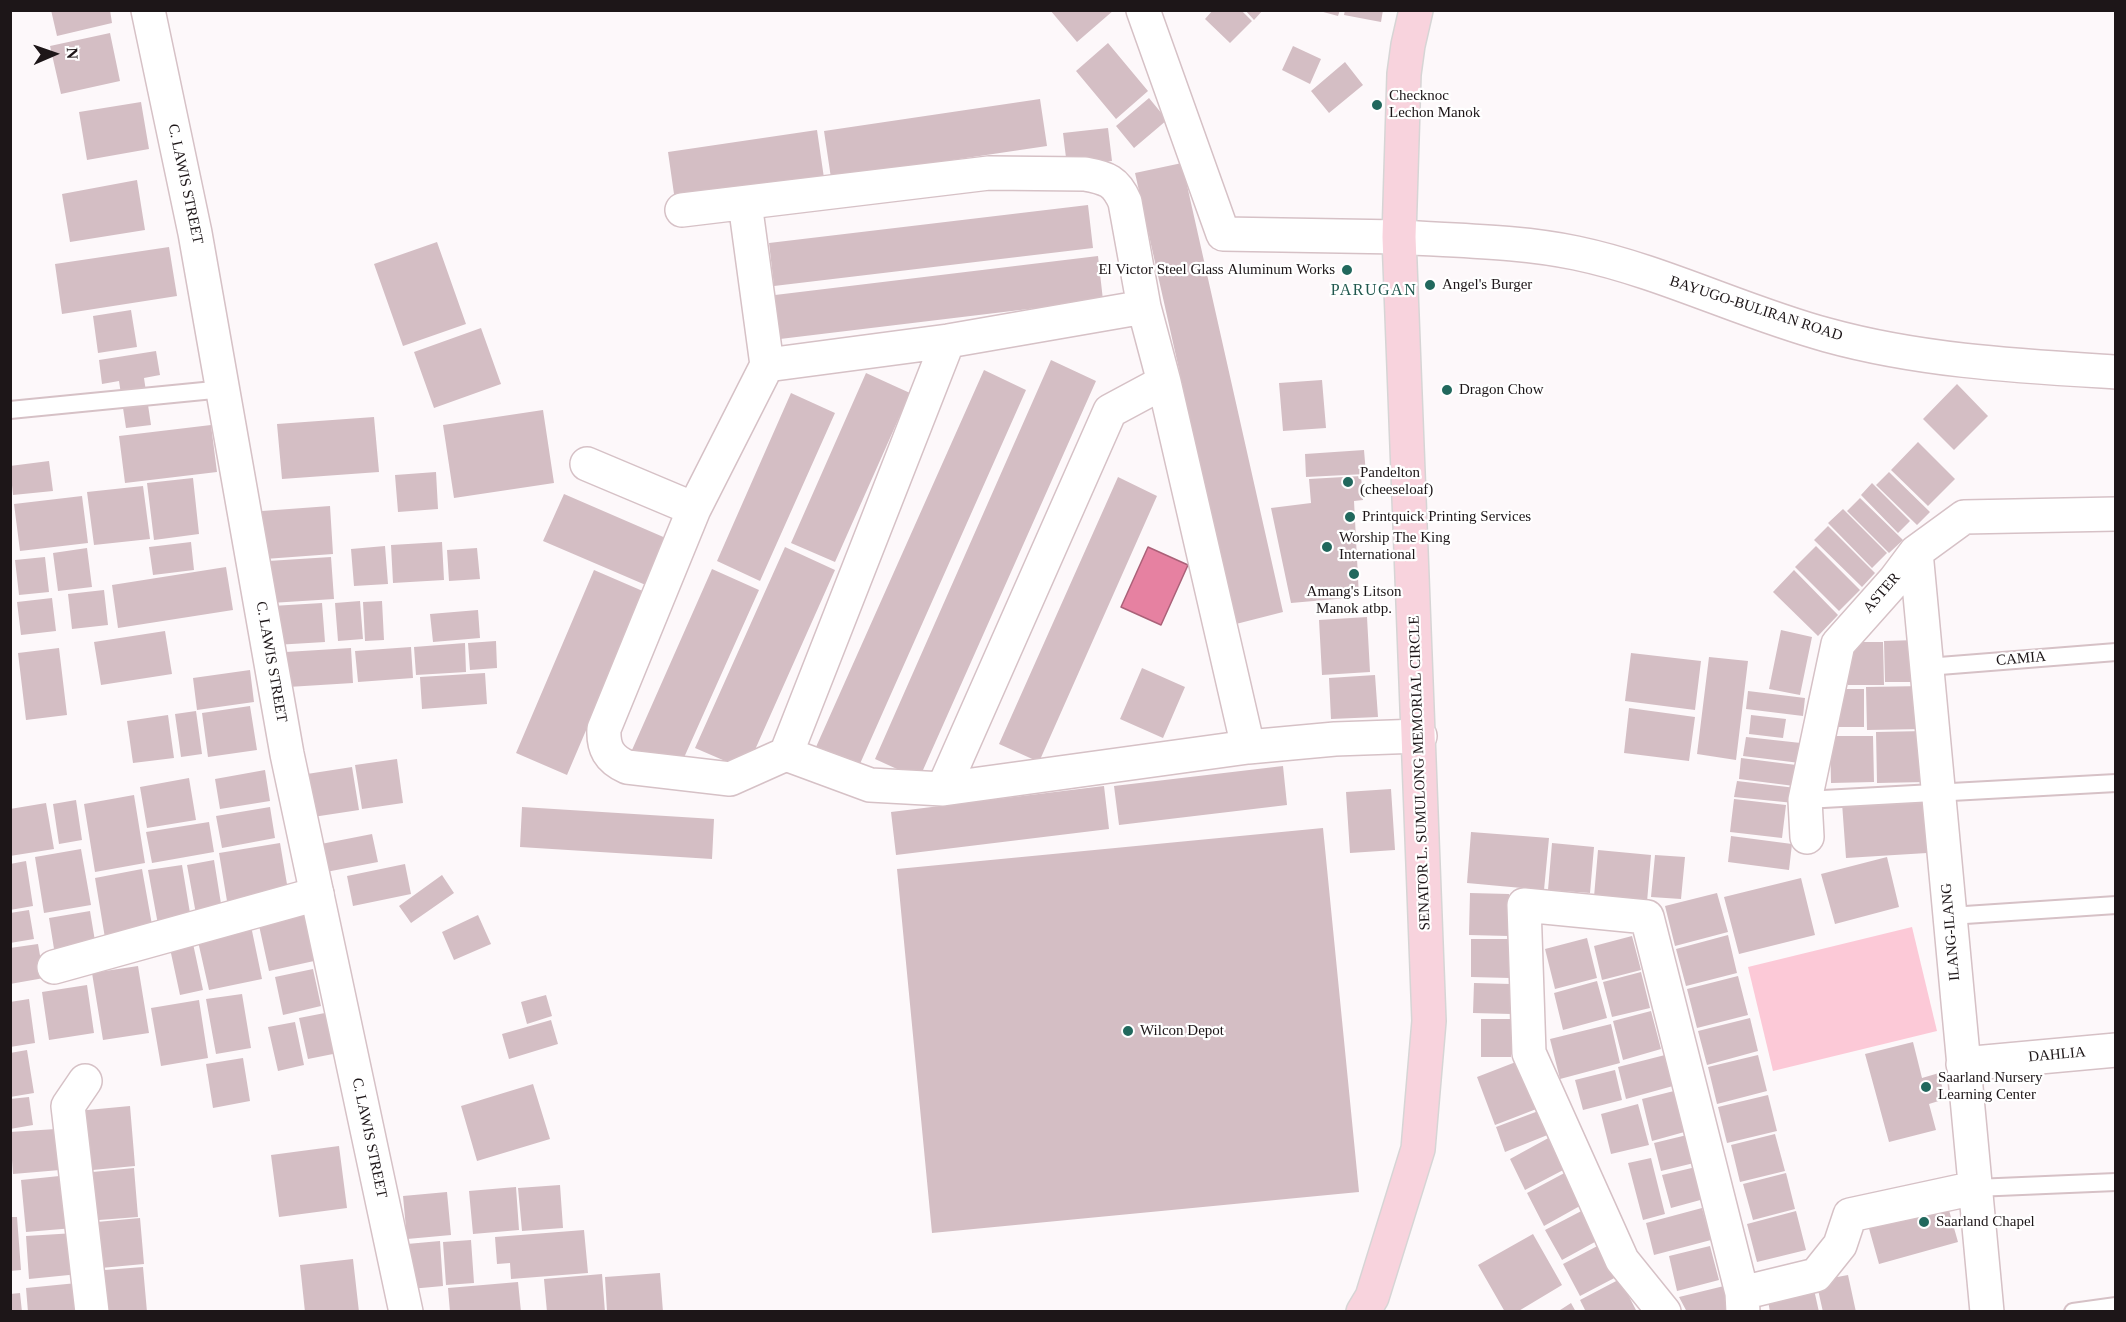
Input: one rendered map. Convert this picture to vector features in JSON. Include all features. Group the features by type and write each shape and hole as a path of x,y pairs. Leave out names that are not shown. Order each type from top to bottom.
{"main road":[{"name":"SENATOR L. SUMULONG MEMORIAL CIRCLE","path":"1373,1307 1418,1149 1429,1021 1420,736 1399,237 1404,74 1416,10"}],"street":[{"name":"C. LAWIS STREET","path":"148,10 195,233 287,754 406,1311"},
{"name":"BAYUGO-BULIRAN ROAD","path":"1143,10 1223,234 1399,237 1531,246 1576,253 1633,268 1827,335 1918,355 2008,366 2115,372"},
{"path":"682,210 989,173 1085,174 1113,183 1125,202 1144,307 1164,382 1248,747"},
{"path":"745,203 767,365 694,509 604,729 605,747 616,762 627,766 730,779 786,754 870,785 943,789 1248,747 1335,739 1420,736"},
{"path":"767,365 948,341 1144,307"},
{"path":"786,754 948,341"},
{"path":"943,789 1110,411 1164,382"},
{"path":"587,464 694,509"},
{"name":"ASTER","path":"1807,837 1805,800 1838,644 1895,580 1916,552 1964,517 2115,514"},
{"name":"ILANG-ILANG","path":"1916,552 1987,1311"},
{"path":"54,967 317,894"},
{"path":"1664,1311 1622,1260 1529,1053 1524,905 1647,917 1742,1302 1816,1275 1840,1245 1850,1215 1975,1188"},
{"name":"DAHLIA","path":"1963,1064 2115,1050"},
{"path":"85,1081 68,1106 92,1311"}],"lane":[{"path":"10,410 224,389"},
{"name":"CAMIA","path":"1927,667 2115,652"},
{"path":"1805,800 2115,783"},
{"path":"1950,916 2115,905"},
{"path":"1975,1188 2115,1182"},
{"path":"2073,1311 2115,1306"}],"shaded area":[{"path":"1148,547 1188,565 1161,625 1121,607"},
{"path":"1912,927 1937,1031 1773,1071 1748,967"}],"building":[{"path":"51,10 110,10 112,23 57,36"},
{"path":"1050,10 1114,10 1077,42"},
{"path":"1213,10 1241,10 1252,21 1230,43 1205,19"},
{"path":"1245,10 1263,10 1254,20"},
{"path":"1316,10 1340,10 1338,16"},
{"path":"1345,10 1383,10 1381,22 1344,15"},
{"path":"110,33 120,81 61,94 50,46"},
{"path":"1108,43 1148,91 1116,119 1076,71"},
{"path":"1293,46 1321,59 1310,84 1282,70"},
{"path":"1345,62 1363,85 1329,113 1311,91"},
{"path":"1149,98 1167,120 1134,148 1116,126"},
{"path":"1040,99 1047,146 831,178 824,131"},
{"path":"141,102 149,149 87,160 79,112"},
{"path":"1108,128 1112,161 1067,166 1063,133"},
{"path":"817,130 824,178 675,201 668,152"},
{"path":"1182,163 1283,612 1236,624 1135,173"},
{"path":"137,180 145,230 70,242 62,194"},
{"path":"1088,205 1093,248 774,286 769,243"},
{"path":"437,242 466,324 403,346 374,264"},
{"path":"169,247 177,296 62,314 55,264"},
{"path":"1098,256 1103,300 780,339 775,295"},
{"path":"131,310 137,347 98,353 93,316"},
{"path":"481,328 501,384 434,408 414,352"},
{"path":"156,351 160,375 144,378 151,425 126,428 119,381 102,384 99,360"},
{"path":"1051,360 1096,381 919,779 875,759"},
{"path":"984,370 1026,390 859,766 816,747"},
{"path":"866,373 910,393 835,562 791,543"},
{"path":"1322,380 1326,428 1283,431 1279,383"},
{"path":"1957,384 1988,416 1954,450 1923,419"},
{"path":"791,393 835,413 760,581 717,561"},
{"path":"543,410 554,483 454,498 443,425"},
{"path":"374,417 379,472 282,479 277,424"},
{"path":"211,425 217,472 125,483 119,436"},
{"path":"1918,442 1955,479 1928,506 1891,470"},
{"path":"1364,450 1366,474 1306,477 1305,454"},
{"path":"49,461 53,491 13,495 10,466"},
{"path":"436,472 438,509 398,512 395,475"},
{"path":"1889,472 1930,512 1917,525 1876,485"},
{"path":"1361,476 1363,500 1354,501 1359,597 1291,603 1271,508 1311,503 1309,479"},
{"path":"1118,477 1157,496 1039,762 999,744"},
{"path":"193,478 199,534 154,540 147,483"},
{"path":"1872,483 1910,521 1898,533 1861,495"},
{"path":"143,486 150,539 94,545 87,492"},
{"path":"564,494 668,539 648,586 543,541"},
{"path":"82,496 88,543 20,551 14,504"},
{"path":"1860,498 1903,540 1889,553 1847,511"},
{"path":"330,506 333,554 265,559 262,511"},
{"path":"1843,509 1887,553 1872,568 1828,523"},
{"path":"1828,526 1875,573 1862,587 1814,540"},
{"path":"191,542 194,570 153,575 149,547"},
{"path":"442,542 444,580 393,583 391,545"},
{"path":"385,546 388,584 354,586 351,549"},
{"path":"1816,546 1860,590 1839,611 1795,567"},
{"path":"785,547 835,570 746,770 695,748"},
{"path":"87,548 92,587 58,591 53,553"},
{"path":"477,548 480,579 449,581 447,550"},
{"path":"45,557 49,592 19,595 15,560"},
{"path":"331,557 334,599 271,603 268,561"},
{"path":"226,567 233,610 118,628 112,585"},
{"path":"712,569 759,590 678,771 632,750"},
{"path":"594,570 645,592 567,775 516,753"},
{"path":"1794,570 1838,615 1818,636 1773,592"},
{"path":"104,590 108,625 72,629 68,594"},
{"path":"52,598 56,631 21,635 17,602"},
{"path":"360,601 363,639 338,641 335,603"},
{"path":"382,601 384,640 365,641 363,602"},
{"path":"322,603 325,642 275,645 272,606"},
{"path":"478,610 480,638 433,642 430,614"},
{"path":"1367,617 1370,672 1322,675 1319,620"},
{"path":"1781,630 1812,637 1800,695 1769,689"},
{"path":"165,631 172,674 101,685 94,642"},
{"path":"1917,640 1918,682 1885,682 1884,641"},
{"path":"496,641 497,668 470,670 468,643"},
{"path":"1848,642 1883,642 1884,685 1848,685"},
{"path":"465,643 466,672 416,675 414,647"},
{"path":"411,647 413,678 358,682 355,651"},
{"path":"59,648 67,715 26,720 18,653"},
{"path":"351,648 353,683 288,687 286,652"},
{"path":"1631,653 1701,661 1695,710 1625,701"},
{"path":"1709,657 1748,661 1736,760 1697,754"},
{"path":"1142,668 1185,687 1163,738 1120,719"},
{"path":"250,670 254,702 197,710 193,678"},
{"path":"485,673 487,704 422,709 420,677"},
{"path":"1375,675 1378,717 1331,719 1329,678"},
{"path":"1924,686 1924,729 1867,730 1866,687"},
{"path":"1831,689 1864,689 1864,727 1832,727"},
{"path":"1748,691 1805,698 1803,716 1746,709"},
{"path":"250,706 257,750 208,757 202,713"},
{"path":"1629,708 1695,717 1689,761 1624,753"},
{"path":"196,711 202,754 181,757 175,714"},
{"path":"168,715 174,758 133,763 127,721"},
{"path":"1751,715 1786,719 1783,738 1749,734"},
{"path":"1925,731 1925,782 1877,783 1876,732"},
{"path":"1830,736 1873,736 1874,782 1831,783"},
{"path":"1746,737 1810,744 1808,764 1743,756"},
{"path":"1741,758 1804,766 1802,787 1739,779"},
{"path":"397,759 403,803 362,809 355,765"},
{"path":"1283,766 1287,805 1119,825 1114,786"},
{"path":"352,767 359,810 313,817 307,774"},
{"path":"265,770 270,801 220,809 215,779"},
{"path":"189,778 196,820 147,828 140,787"},
{"path":"1737,781 1796,788 1794,803 1734,797"},
{"path":"1104,786 1109,829 896,855 891,812"},
{"path":"1391,789 1395,850 1350,853 1346,792"},
{"path":"134,795 145,863 95,872 84,804"},
{"path":"1923,797 1927,853 1846,858 1842,803"},
{"path":"1734,799 1786,805 1782,838 1730,832"},
{"path":"76,800 82,840 59,844 53,804"},
{"path":"46,803 54,849 10,856 10,809"},
{"path":"270,807 275,838 222,848 216,816"},
{"path":"522,807 714,819 712,859 520,847"},
{"path":"209,822 214,852 152,863 146,832"},
{"name":"Wilcon Depot","path":"1323,828 1359,1192 932,1233 897,869"},
{"path":"1471,832 1549,838 1544,890 1467,883"},
{"path":"372,834 378,862 326,872 321,844"},
{"path":"1731,836 1792,844 1789,870 1728,862"},
{"path":"280,843 289,896 228,907 219,853"},
{"path":"1552,843 1594,847 1590,893 1548,890"},
{"path":"81,849 91,905 44,913 35,857"},
{"path":"1598,850 1651,855 1647,902 1594,897"},
{"path":"1655,855 1685,857 1681,899 1651,897"},
{"path":"1887,857 1899,907 1835,924 1821,874"},
{"path":"214,860 222,910 196,914 187,865"},
{"path":"26,861 33,906 10,910 10,864"},
{"path":"405,864 411,894 353,906 347,876"},
{"path":"182,865 192,925 159,930 148,870"},
{"path":"142,869 154,936 106,944 95,878"},
{"path":"442,875 454,893 411,923 399,906"},
{"path":"1801,878 1815,935 1739,954 1724,897"},
{"path":"1470,893 1509,894 1509,936 1469,935"},
{"path":"1717,893 1728,932 1675,946 1665,906"},
{"path":"29,910 34,939 10,943 10,913"},
{"path":"90,911 97,953 56,961 49,918"},
{"path":"303,911 314,961 269,971 258,921"},
{"path":"478,915 491,944 454,960 442,932"},
{"path":"251,926 262,979 209,990 197,937"},
{"path":"1728,935 1737,973 1686,986 1676,949"},
{"path":"1632,936 1641,970 1602,980 1594,946"},
{"path":"1587,938 1597,978 1555,989 1545,949"},
{"path":"192,939 203,990 180,995 169,944"},
{"path":"1471,939 1511,939 1510,978 1471,977"},
{"path":"38,944 44,978 10,984 10,948"},
{"path":"138,966 149,1033 103,1040 92,973"},
{"path":"313,969 321,1006 283,1015 275,977"},
{"path":"1641,972 1650,1008 1612,1017 1603,982"},
{"path":"1738,976 1748,1015 1697,1028 1687,989"},
{"path":"1597,981 1607,1018 1563,1030 1554,993"},
{"path":"1474,983 1511,984 1511,1014 1473,1013"},
{"path":"87,985 94,1033 49,1040 42,992"},
{"path":"242,994 251,1048 216,1054 206,999"},
{"path":"546,995 552,1016 527,1024 521,1002"},
{"path":"29,999 35,1043 10,1047 10,1002"},
{"path":"199,1000 208,1058 161,1066 151,1008"},
{"path":"1651,1011 1661,1049 1623,1060 1613,1021"},
{"path":"330,1012 338,1053 308,1059 299,1018"},
{"path":"1750,1018 1758,1051 1707,1065 1698,1031"},
{"path":"1481,1019 1512,1019 1511,1057 1481,1057"},
{"path":"551,1020 558,1044 509,1059 502,1034"},
{"path":"295,1022 304,1065 278,1071 268,1027"},
{"path":"1611,1024 1620,1063 1560,1079 1550,1039"},
{"path":"1913,1042 1922,1078 1939,1073 1945,1099 1929,1104 1936,1130 1889,1142 1865,1054"},
{"path":"27,1050 34,1093 10,1097 10,1053"},
{"path":"1665,1055 1673,1086 1626,1099 1618,1067"},
{"path":"1758,1055 1767,1091 1717,1104 1708,1067"},
{"path":"243,1058 250,1101 213,1108 206,1064"},
{"path":"1521,1060 1539,1108 1495,1125 1477,1077"},
{"path":"1615,1070 1622,1100 1583,1110 1575,1080"},
{"path":"533,1084 550,1139 477,1161 461,1106"},
{"path":"1678,1090 1688,1131 1652,1141 1642,1099"},
{"path":"1768,1095 1777,1131 1727,1143 1718,1107"},
{"path":"29,1097 33,1125 10,1129 10,1099"},
{"path":"1638,1104 1649,1145 1611,1154 1601,1114"},
{"path":"130,1106 135,1166 82,1171 77,1111"},
{"path":"1541,1110 1550,1134 1505,1152 1496,1127"},
{"path":"56,1129 60,1170 13,1174 10,1132"},
{"path":"1775,1134 1785,1171 1740,1182 1731,1145"},
{"path":"1687,1135 1694,1163 1661,1171 1654,1143"},
{"path":"1552,1136 1569,1167 1525,1190 1510,1159"},
{"path":"339,1146 347,1208 279,1217 271,1155"},
{"path":"1651,1158 1665,1214 1643,1220 1628,1163"},
{"path":"1696,1167 1704,1199 1671,1208 1662,1175"},
{"path":"134,1168 138,1217 86,1221 82,1173"},
{"path":"1570,1170 1587,1202 1544,1226 1527,1193"},
{"path":"1786,1173 1795,1209 1753,1220 1743,1184"},
{"path":"69,1175 74,1228 26,1232 21,1180"},
{"path":"560,1185 563,1228 522,1231 518,1188"},
{"path":"516,1187 519,1230 473,1234 469,1191"},
{"path":"447,1192 451,1235 407,1239 403,1196"},
{"path":"1945,1196 1958,1242 1879,1264 1866,1218"},
{"path":"1589,1207 1604,1237 1562,1260 1545,1230"},
{"path":"1702,1208 1711,1240 1654,1255 1646,1223"},
{"path":"1796,1211 1806,1250 1757,1262 1747,1224"},
{"path":"10,1217 17,1217 21,1270 10,1271"},
{"path":"140,1218 144,1264 90,1269 86,1223"},
{"path":"584,1230 588,1273 511,1279 510,1263 497,1264 495,1237"},
{"path":"75,1233 79,1274 29,1279 26,1236"},
{"path":"1533,1234 1562,1285 1517,1312 1505,1312 1478,1265"},
{"path":"471,1240 474,1283 446,1285 443,1242"},
{"path":"440,1241 443,1286 410,1289 407,1244"},
{"path":"1605,1242 1622,1274 1580,1296 1563,1264"},
{"path":"1710,1246 1719,1280 1677,1291 1669,1256"},
{"path":"353,1259 359,1312 305,1312 300,1265"},
{"path":"143,1267 147,1312 95,1312 92,1271"},
{"path":"660,1273 663,1312 607,1312 605,1277"},
{"path":"602,1274 605,1312 547,1312 544,1279"},
{"path":"1848,1275 1856,1312 1823,1312 1816,1281"},
{"path":"1620,1279 1637,1312 1586,1312 1580,1300"},
{"path":"518,1282 521,1312 450,1312 448,1288"},
{"path":"77,1283 80,1312 28,1312 26,1288"},
{"path":"1813,1285 1819,1312 1770,1312 1767,1295"},
{"path":"1724,1286 1731,1312 1687,1312 1679,1297"},
{"path":"20,1293 22,1312 10,1312 10,1294"},
{"path":"1571,1303 1576,1312 1557,1312"}],"place":[{"name":"Checknoc Lechon Manok","path":"1377,105"},
{"name":"El Victor Steel Glass Aluminum Works","path":"1347,270"},
{"name":"Angel's Burger","path":"1430,285"},
{"name":"Dragon Chow","path":"1447,390"},
{"name":"Pandelton (cheeseloaf)","path":"1348,482"},
{"name":"Printquick Printing Services","path":"1350,517"},
{"name":"Worship The King International","path":"1327,547"},
{"name":"Amang's Litson Manok atbp.","path":"1354,574"},
{"name":"Wilcon Depot","path":"1128,1031"},
{"name":"Saarland Nursery Learning Center","path":"1926,1087"},
{"name":"Saarland Chapel","path":"1924,1222"}],"district":[{"name":"PARUGAN","path":"1374,291"}]}
